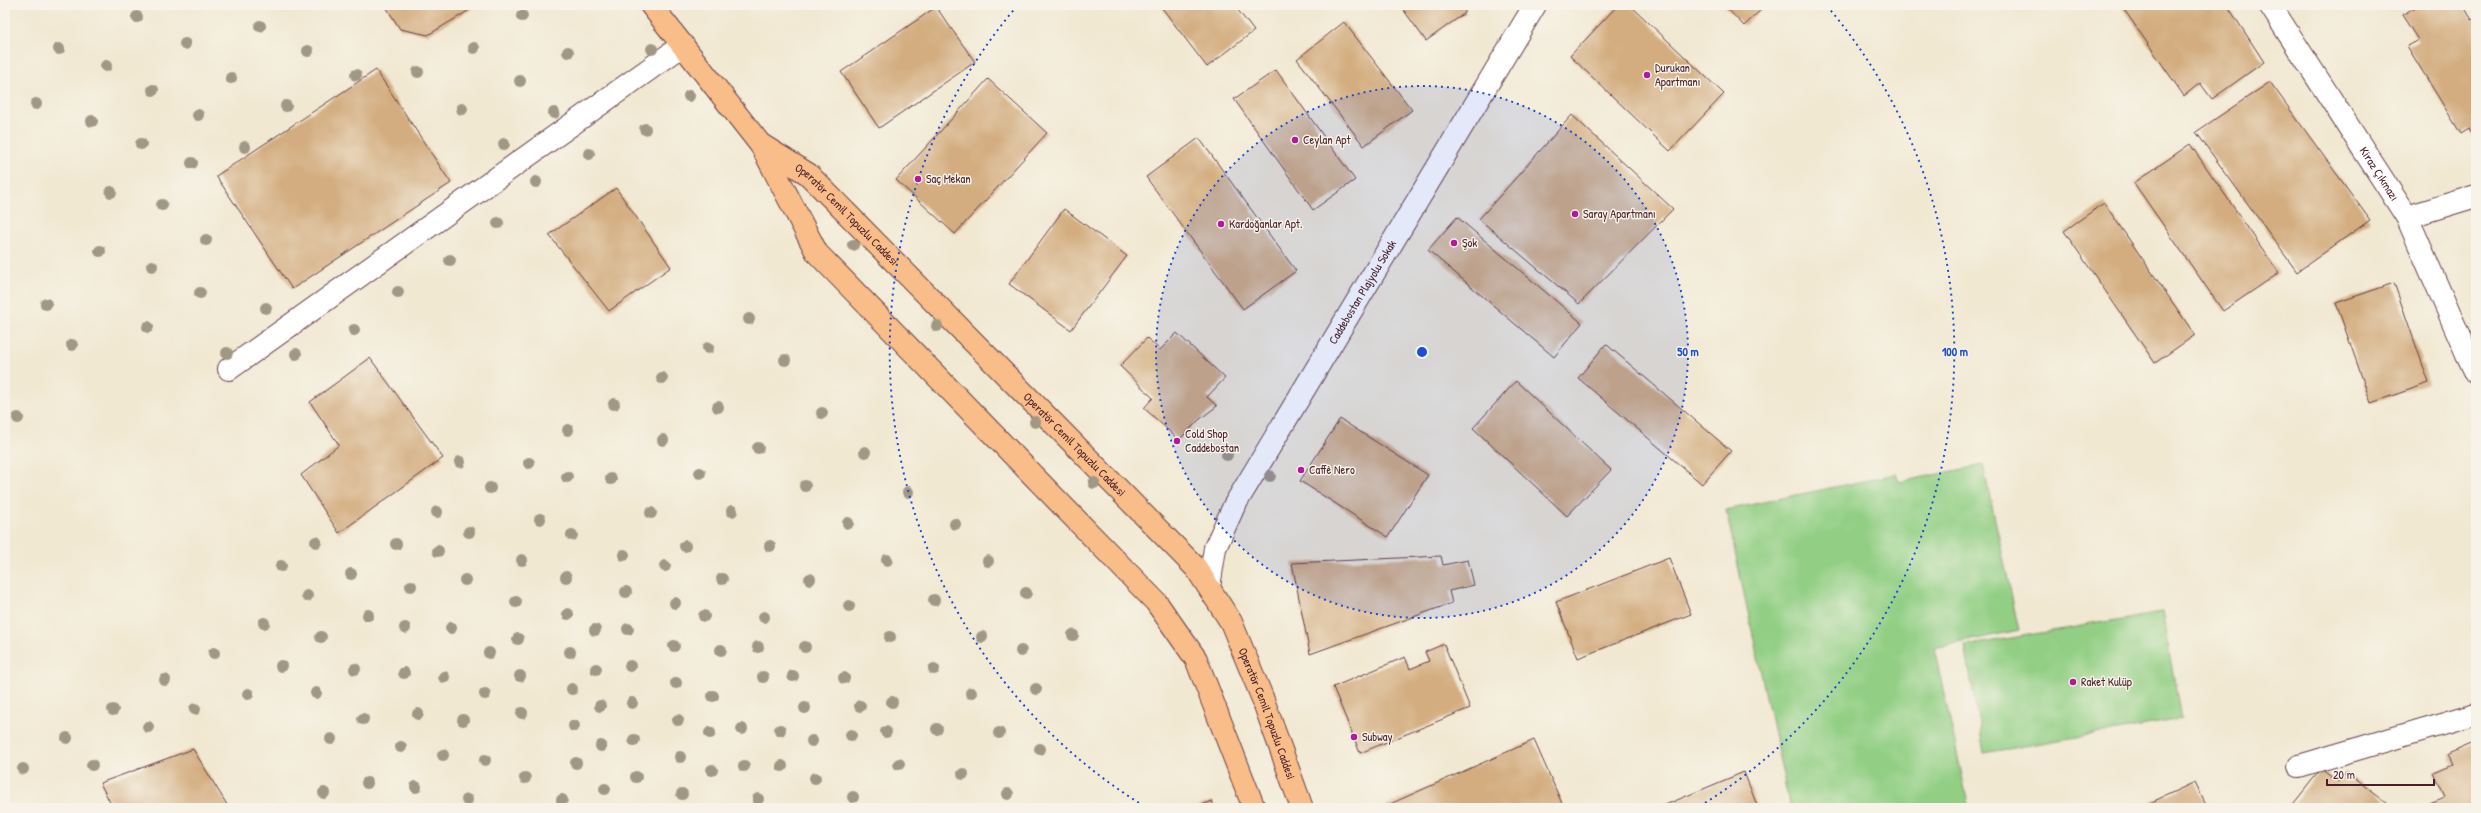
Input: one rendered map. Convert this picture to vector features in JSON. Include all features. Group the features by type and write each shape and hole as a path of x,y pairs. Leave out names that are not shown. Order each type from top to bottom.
{"main road":[{"name":"Operatör Cemil Topuzlu Caddesi","path":"651,5 760,144 818,253 1156,602 1185,641 1196,659 1254,808"},
{"name":"Operatör Cemil Topuzlu Caddesi","path":"760,144 808,174 1196,568 1231,622 1262,697 1302,808"}],"street":[{"name":"Caddebostan Plajyolu Sokak","path":"1209,587 1215,548 1234,506 1534,5"},
{"name":"Kiraz Çıkmazı","path":"2270,5 2407,217 2472,364"},
{"path":"229,369 683,45"},
{"path":"2407,217 2476,196"},
{"path":"2299,766 2476,714"}],"green space":[{"path":"1983,465 2019,630 1934,648 1969,808 1790,808 1726,510 1896,474 1899,482"},
{"name":"Raket Kulüp","path":"2162,612 2181,719 1984,753 1965,646"}],"building":[{"path":"385,5 478,5 428,35 400,29"},
{"path":"1166,5 1234,5 1254,31 1207,67 1162,8"},
{"path":"1400,5 1465,5 1465,13 1426,41"},
{"name":"Durukan Apartmanı","path":"1618,5 1630,5 1724,94 1670,151 1570,56"},
{"path":"1724,5 1766,5 1744,26"},
{"path":"2121,5 2227,5 2264,62 2212,99 2200,83 2184,96"},
{"path":"2419,5 2463,5 2472,20 2476,18 2476,141 2469,129 2461,134 2407,46 2418,40 2402,15"},
{"path":"936,7 975,62 879,128 841,72"},
{"path":"1344,22 1412,110 1364,146 1297,59"},
{"path":"376,70 451,183 292,289 216,176"},
{"name":"Ceylan Apt","path":"1276,70 1355,180 1313,210 1234,99"},
{"path":"988,79 1047,133 955,234 896,180"},
{"path":"2270,82 2370,220 2297,272 2196,132"},
{"name":"Saray Apartmanı","path":"1572,115 1673,209 1579,304 1479,219"},
{"name":"Kardoğanlar Apt.","path":"1199,138 1296,271 1243,309 1146,177"},
{"path":"2190,144 2279,273 2223,311 2134,183"},
{"path":"616,188 671,267 609,311 549,235"},
{"path":"2104,203 2195,335 2155,363 2064,231"},
{"path":"1064,209 1127,256 1071,330 1009,284"},
{"path":"1457,217 1582,323 1554,357 1428,250"},
{"path":"2394,283 2429,383 2371,403 2336,303"},
{"path":"1177,333 1225,378 1207,397 1217,406 1200,419 1179,440 1144,408 1153,398 1120,366 1147,338 1160,350"},
{"path":"1606,344 1731,451 1702,484 1578,378"},
{"path":"370,358 443,458 339,533 301,475 339,445 310,402"},
{"path":"1516,381 1611,470 1567,516 1473,428"},
{"path":"1340,419 1428,475 1388,537 1300,481"},
{"path":"1441,556 1443,565 1468,560 1474,585 1449,591 1452,603 1310,654 1292,563"},
{"path":"1669,558 1691,614 1578,658 1556,602"},
{"path":"1444,644 1470,708 1360,753 1333,687 1405,657 1410,669 1429,661 1425,652"},
{"path":"1534,740 1564,808 1381,808"},
{"path":"2476,742 2476,808 2432,808 2430,803 2445,797 2434,772 2453,764 2448,754"},
{"path":"193,749 229,808 113,808 100,783"},
{"path":"2321,769 2338,782 2346,772 2387,803 2383,808 2290,808"},
{"path":"1744,772 1758,808 1658,808"},
{"path":"2195,782 2208,808 2139,808"},
{"path":"1212,801 1215,808 1194,808"}],"place":[{"name":"Durukan Apartmanı","path":"1647,75"},
{"name":"Ceylan Apt","path":"1295,140"},
{"name":"Saç Mekan","path":"918,179"},
{"name":"Saray Apartmanı","path":"1575,214"},
{"name":"Kardoğanlar Apt.","path":"1221,224"},
{"name":"Şok","path":"1454,243"},
{"name":"Cold Shop Caddebostan","path":"1177,441"},
{"name":"Caffè Nero","path":"1301,470"},
{"name":"Raket Kulüp","path":"2073,682"},
{"name":"Subway","path":"1354,737"}]}
